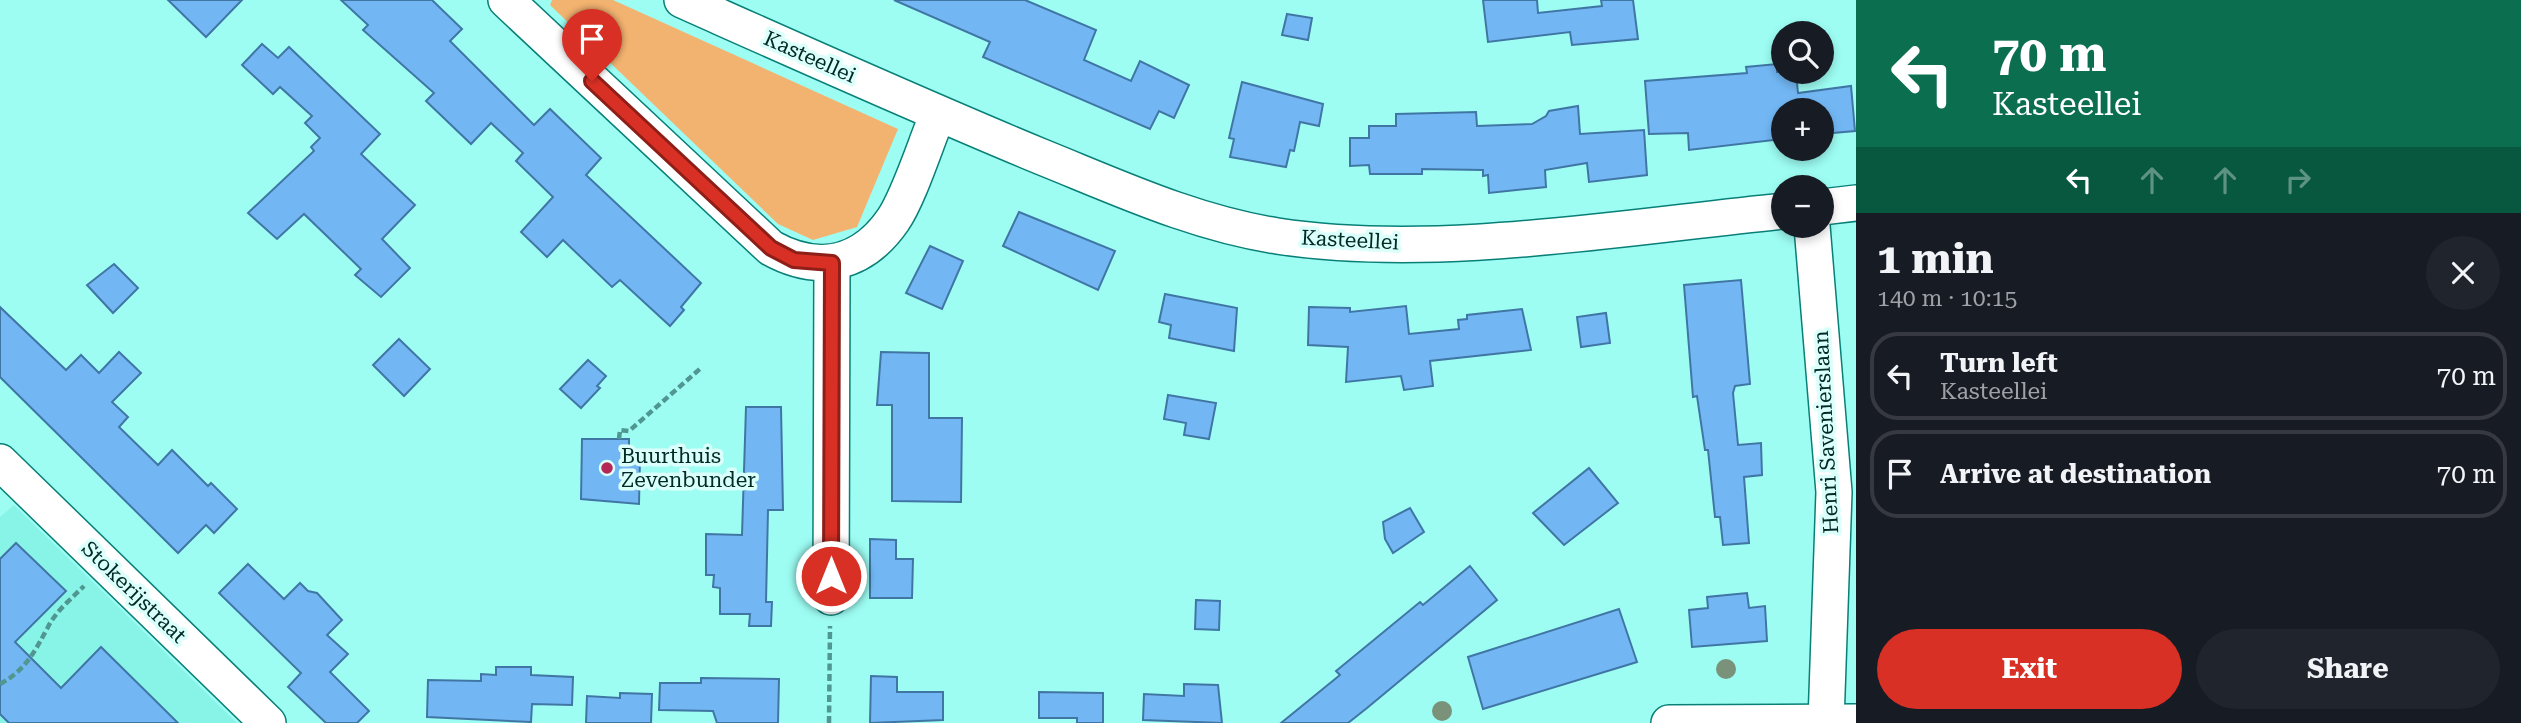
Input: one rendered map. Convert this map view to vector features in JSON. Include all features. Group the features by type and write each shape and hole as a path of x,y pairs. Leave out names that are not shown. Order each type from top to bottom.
{"street":[{"path":"506,0 771,248 794,260 832,263 851,259 895,218 937,114"},
{"name":"Kasteellei","path":"682,0 937,114 1159,205 1213,222 1278,236 1389,244 1523,238 1771,212"},
{"path":"1834,205 1856,203"},
{"name":"Henri Savenierslaan","path":"1813,238 1834,492 1841,722"},
{"path":"831,597 832,263"},
{"name":"Stokerijstraat","path":"0,462 268,723"},
{"path":"1669,723 1841,722"}],"path":[{"path":"619,439 620,430 629,431 701,368"},
{"path":"0,684 26,666 63,606 106,565"},
{"path":"829,723 831,597"}],"shaded area":[{"path":"552,0 613,0 898,129 857,227 813,240 778,224 550,5"},
{"path":"14,505 237,723 0,723 0,517"}],"building":[{"path":"168,0 242,0 206,37"},
{"path":"341,0 432,0 462,29 450,41 534,125 550,109 601,158 586,175 701,283 681,307 684,310 670,326 620,280 612,287 563,240 547,257 521,232 553,197 516,161 523,153 491,123 471,144 426,101 434,93 363,30 368,25"},
{"path":"894,0 1025,0 1096,30 1084,60 1131,81 1140,61 1189,85 1174,118 1159,111 1150,129 983,57 990,42"},
{"path":"1483,0 1537,0 1538,13 1602,6 1601,0 1633,0 1638,39 1572,45 1570,32 1488,42"},
{"path":"1287,14 1312,18 1308,40 1282,35"},
{"path":"262,44 278,58 289,47 380,134 361,154 415,205 382,239 410,268 381,297 355,275 361,269 304,214 277,239 248,213 314,151 311,147 320,138 305,123 312,116 280,87 273,94 242,65"},
{"path":"1771,65 1771,84 1797,84 1798,93 1851,86 1855,131 1834,133 1834,98 1771,98 1771,140 1689,150 1688,133 1649,134 1645,81 1747,73 1746,67"},
{"path":"1242,82 1323,104 1319,126 1300,122 1294,151 1290,150 1286,167 1230,157 1234,139 1229,138"},
{"path":"1578,106 1580,134 1644,130 1647,175 1589,182 1587,163 1545,170 1546,187 1489,193 1488,175 1483,176 1483,170 1422,169 1422,174 1370,174 1369,165 1350,166 1350,138 1369,138 1369,126 1396,126 1396,114 1476,112 1477,126 1532,124 1546,116 1549,111"},
{"path":"1019,212 1115,251 1098,290 1003,246"},
{"path":"930,246 963,261 942,309 906,293"},
{"path":"114,264 138,288 113,313 87,285"},
{"path":"1741,280 1750,384 1735,386 1733,393 1738,445 1761,443 1762,475 1744,477 1749,543 1723,545 1720,517 1715,517 1708,450 1705,450 1697,396 1693,397 1684,285"},
{"path":"1165,294 1237,308 1234,351 1169,338 1171,325 1159,322"},
{"path":"1406,306 1409,334 1459,329 1458,320 1467,319 1467,315 1522,309 1531,350 1430,361 1433,386 1404,390 1401,376 1346,382 1348,347 1308,345 1309,307 1350,308 1350,312"},
{"path":"0,307 66,370 81,355 99,373 119,352 141,373 112,402 128,417 119,427 158,465 172,450 208,486 211,483 237,509 214,533 206,525 178,553 0,377"},
{"path":"1606,313 1610,343 1581,347 1577,317"},
{"path":"399,339 430,369 404,396 373,365"},
{"path":"881,352 929,353 929,418 962,418 961,502 892,501 892,405 877,405"},
{"path":"588,360 606,376 597,386 600,388 581,408 560,389"},
{"path":"1168,395 1216,403 1209,439 1184,435 1186,423 1164,419"},
{"path":"746,407 781,407 783,510 768,510 766,602 772,602 771,626 749,626 750,614 720,614 720,588 713,587 714,575 706,575 706,534 742,535"},
{"path":"582,439 629,439 629,457 640,457 639,504 581,499"},
{"path":"1589,468 1618,503 1564,545 1533,513"},
{"path":"1410,508 1424,532 1393,553 1385,539 1383,522"},
{"path":"870,539 896,540 896,559 913,559 912,598 870,598"},
{"path":"16,543 66,591 15,642 61,688 101,647 178,723 9,723 0,714 0,559"},
{"path":"248,564 284,599 300,583 308,591 317,593 342,620 327,635 348,654 330,672 369,711 357,723 326,723 288,687 301,673 219,593"},
{"path":"1470,566 1497,600 1367,708 1348,723 1281,723 1340,675 1336,671 1420,602 1423,605"},
{"path":"1747,593 1749,608 1765,606 1767,641 1692,647 1689,610 1708,608 1707,597"},
{"path":"1196,600 1220,601 1219,630 1195,629"},
{"path":"1619,609 1637,662 1483,709 1468,657"},
{"path":"496,667 531,667 531,675 573,677 572,705 532,704 531,722 427,717 428,680 481,681 481,674 496,675"},
{"path":"871,676 897,677 897,692 943,692 943,720 870,723"},
{"path":"701,678 779,679 778,723 717,723 713,711 659,710 660,683 701,683"},
{"path":"1184,684 1218,685 1222,723 1143,720 1144,694 1184,696"},
{"path":"1039,692 1103,693 1103,723 1077,723 1077,718 1039,718"},
{"path":"620,693 652,694 651,723 586,723 587,696 620,698"}],"place":[{"name":"Buurthuis Zevenbunder","path":"607,468"}],"route":[{"path":"592,81 771,248 794,260 832,263 831,576"}]}
